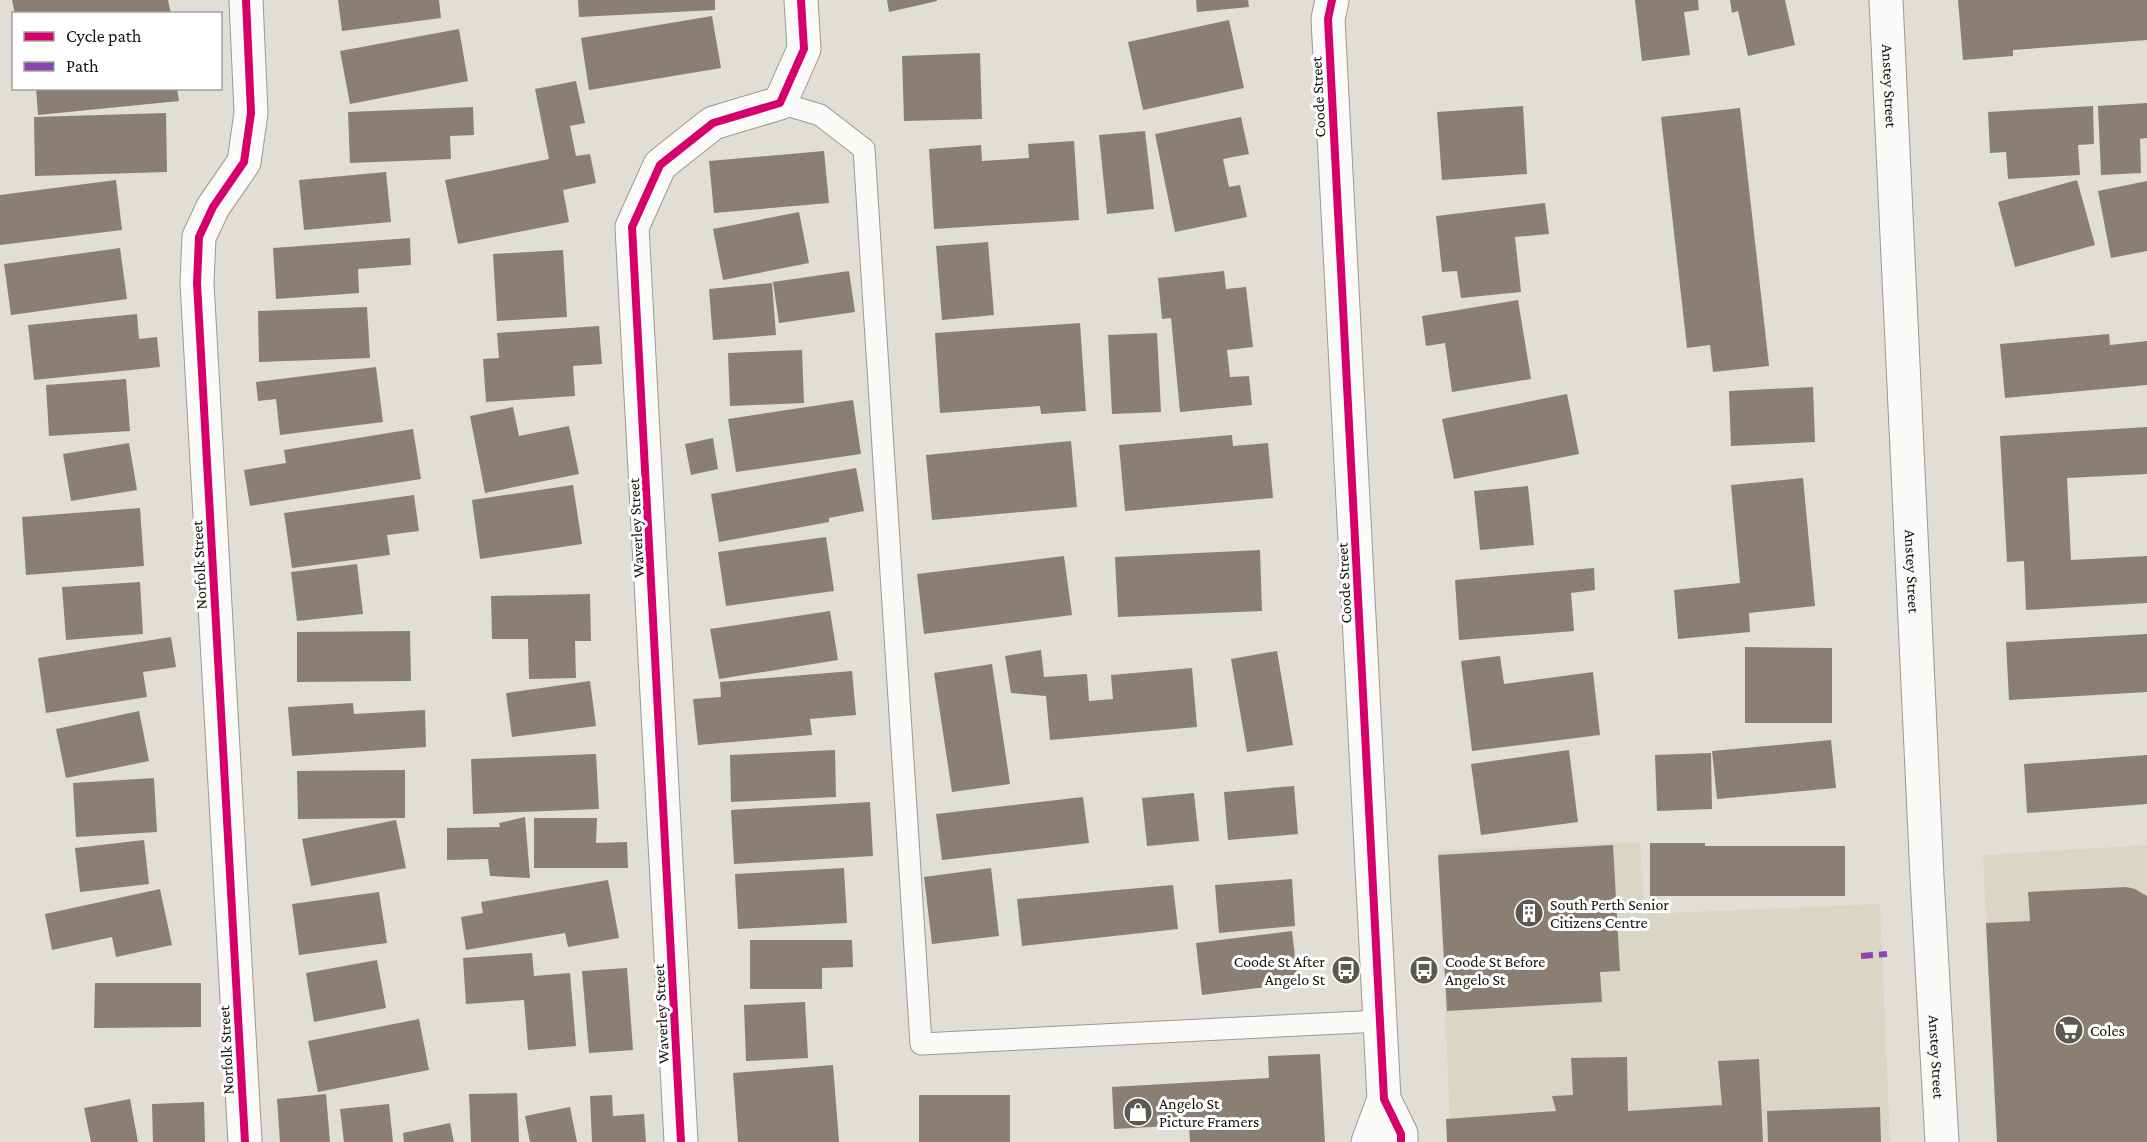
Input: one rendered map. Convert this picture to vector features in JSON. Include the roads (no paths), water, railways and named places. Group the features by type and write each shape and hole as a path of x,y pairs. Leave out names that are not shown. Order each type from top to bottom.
{"street":[{"name":"Norfolk Street","path":"245,1142 197,283 199,237 213,207 244,162 251,113 246,0"},
{"path":"780,103 804,49 801,0"},
{"name":"Anstey Street","path":"1886,0 1926,853 1942,1142"},
{"name":"Coode Street","path":"1327,6 1384,1099 1401,1134 1401,1142"},
{"name":"Waverley Street","path":"681,1142 633,227 660,165 713,123 780,103"},
{"name":"Coode Street","path":"1368,1142 1384,1099"}],"lane":[{"path":"780,103 820,115 864,149 921,1044 1380,1021"}],"place":[{"name":"South Perth Senior Citizens Centre","path":"1529,913"},
{"name":"Coode St After Angelo St","path":"1346,970"},
{"name":"Coode St Before Angelo St","path":"1424,970"},
{"name":"Coles","path":"2069,1030"},
{"name":"Angelo St Picture Framers","path":"1138,1112"}]}
